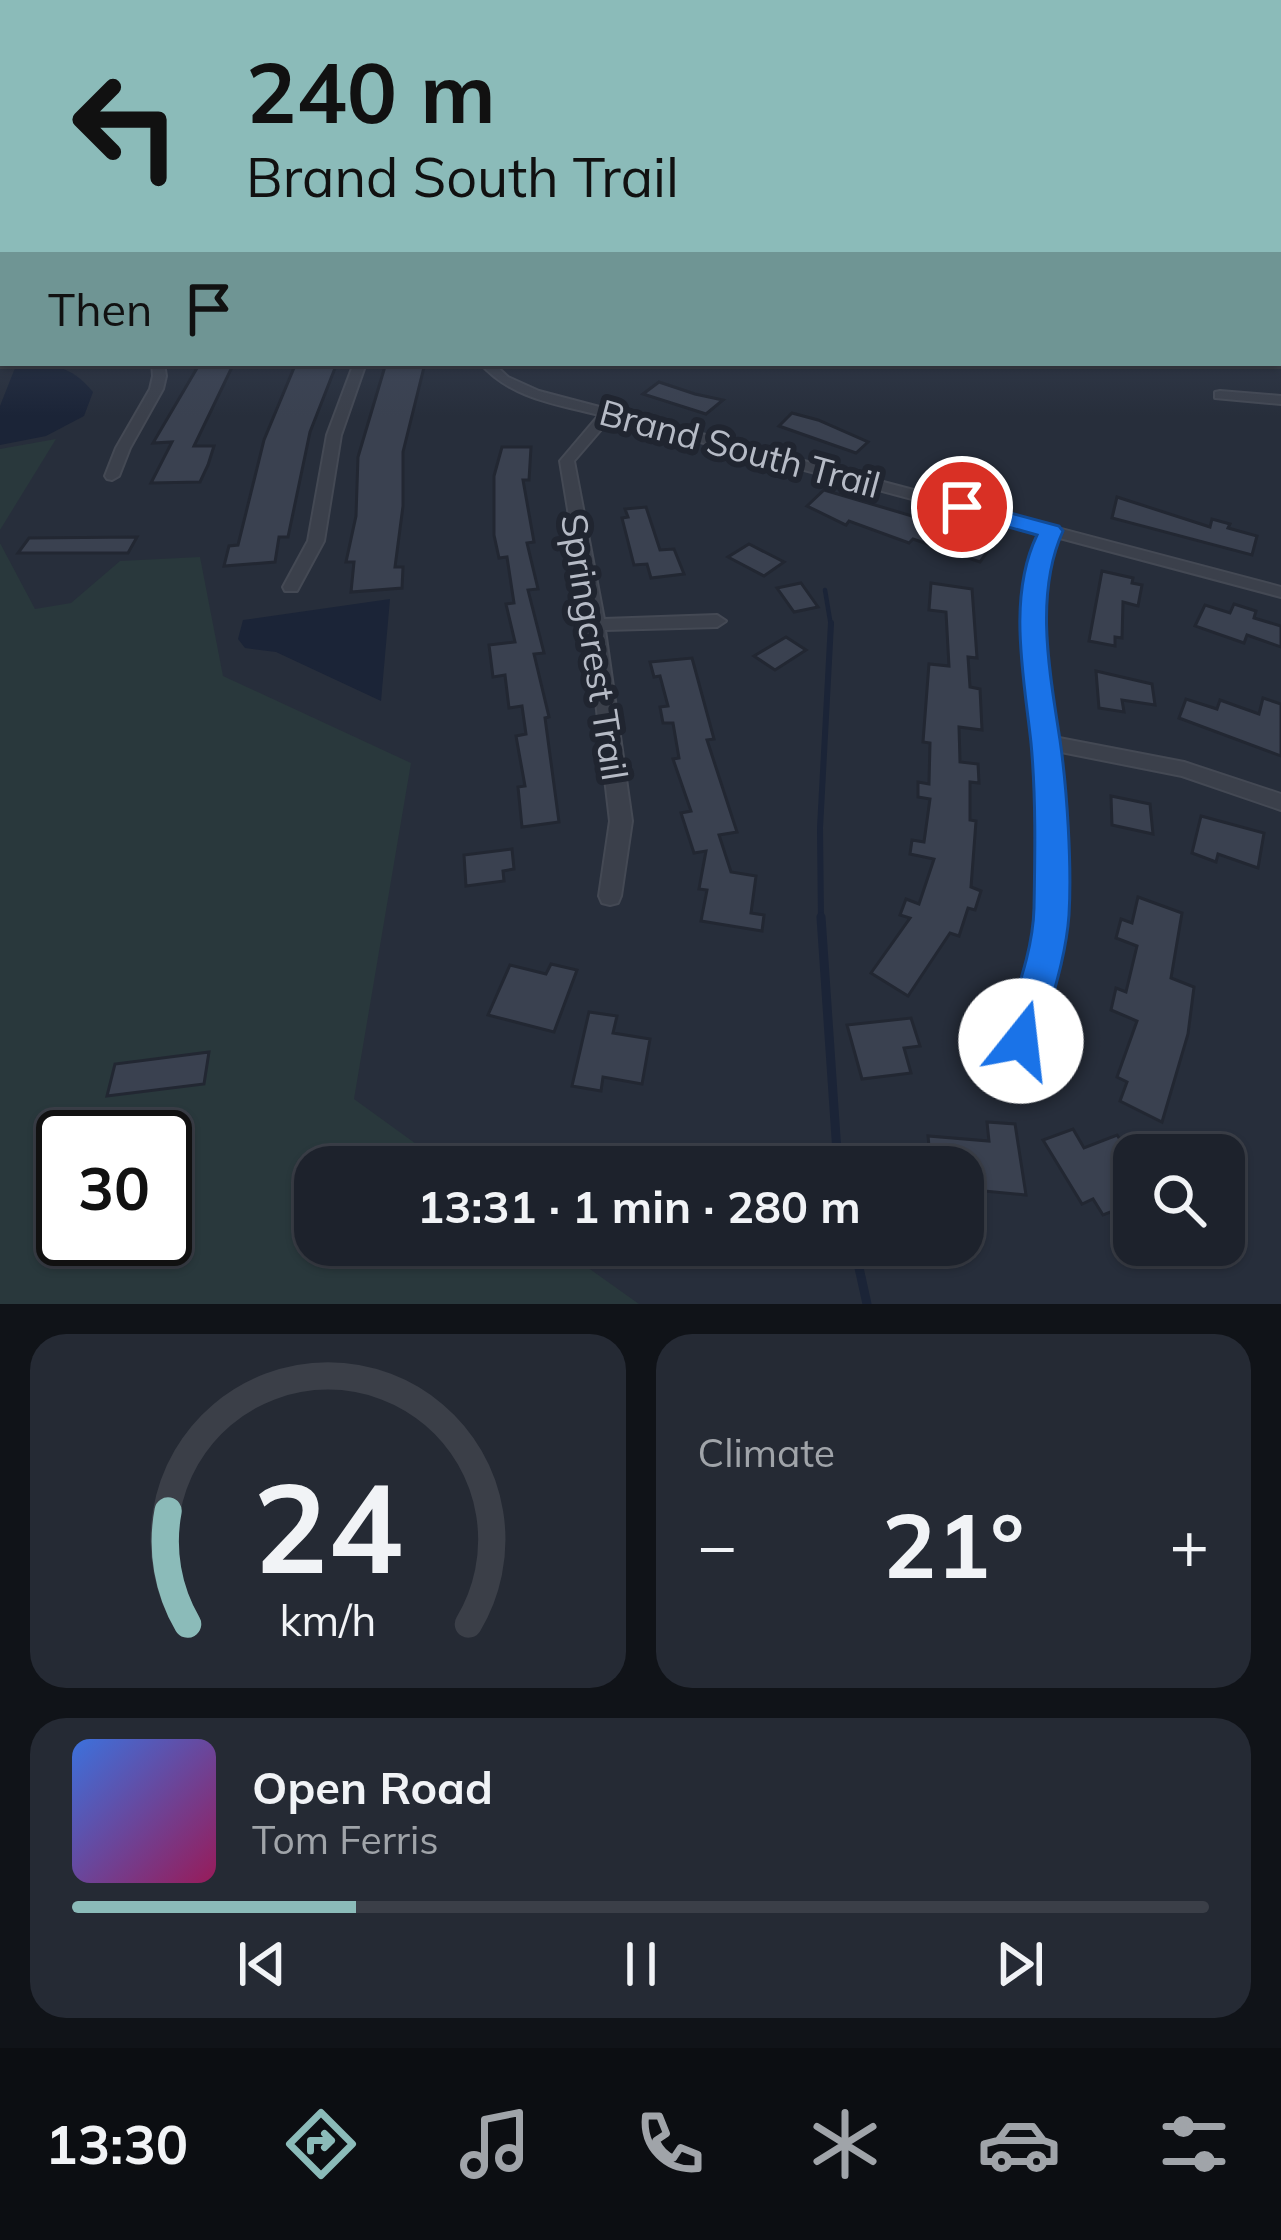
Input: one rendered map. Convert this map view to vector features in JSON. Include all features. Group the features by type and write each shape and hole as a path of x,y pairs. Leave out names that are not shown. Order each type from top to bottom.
{"street":[{"path":"112,476 115,456 159,384 159,366"},
{"path":"291,587 316,541 334,435 359,366"},
{"name":"Brand South Trail","path":"489,366 503,380 534,394 1281,592"},
{"path":"1220,395 1281,400"},
{"name":"Springcrest Trail","path":"608,413 567,461 596,626 621,820 610,896"},
{"path":"1021,1041 1052,913 1046,742 1035,688 1035,612 1042,550 1051,531"},
{"path":"596,626 717,621"},
{"path":"1046,742 1184,770 1281,802"}],"shaded area":[{"path":"56,439 0,530 0,449"},
{"path":"0,543 35,609 71,603 120,561 200,557 223,676 411,763 354,1099 419,1146 294,1146 294,1266 586,1266 639,1304 0,1304"}],"water":[{"path":"16,366 68,371 93,392 84,416 46,436 0,445 0,406"},
{"path":"390,599 381,701 276,652 245,648 238,639 243,620"}],"building":[{"path":"198,366 233,366 194,446 214,446 200,482 151,483 172,442 153,443"},
{"path":"295,366 336,366 310,432 288,537 279,537 275,562 224,566 229,546 238,545 264,440"},
{"path":"385,366 424,366 403,452 403,506 395,567 403,567 402,588 351,592 354,562 346,562 356,516 358,457"},
{"path":"659,382 723,400 706,414 643,394"},
{"path":"792,413 868,442 856,453 779,426"},
{"path":"502,447 531,447 529,480 523,480 534,542 527,543 538,589 528,590 544,653 534,654 549,717 545,718 559,822 522,827 518,787 525,786 516,736 526,734 522,706 509,708 505,675 493,677 489,645 515,642 506,604 514,603 507,557 499,558 494,535 494,476"},
{"path":"824,490 993,544 980,562 849,521 846,525 807,506"},
{"path":"1117,497 1210,527 1212,519 1230,524 1228,528 1257,536 1252,555 1112,518"},
{"path":"646,507 660,550 674,549 684,574 651,578 647,564 634,565 622,518 628,517 625,509"},
{"path":"137,537 128,553 18,553 29,538"},
{"path":"749,544 784,562 764,576 728,557"},
{"path":"1102,571 1133,578 1132,583 1142,585 1138,606 1123,602 1122,638 1115,637 1115,646 1089,641"},
{"path":"801,583 818,607 794,612 777,588"},
{"path":"931,583 972,589 977,658 968,657 970,687 980,689 982,730 959,727 960,762 978,764 979,783 970,782 970,820 976,821 971,887 981,891 975,910 968,908 959,936 950,933 908,996 871,973 910,918 900,915 906,899 919,904 934,859 910,854 912,840 924,842 930,799 918,797 918,782 929,784 930,743 923,742 929,664 949,666 946,612 929,610"},
{"path":"1234,604 1256,611 1254,618 1281,626 1281,647 1247,635 1244,643 1195,626 1205,605 1230,613"},
{"path":"786,637 806,650 775,670 754,656"},
{"path":"692,658 714,739 707,740 737,832 719,835 731,872 756,876 751,913 764,915 762,931 701,921 707,890 699,889 706,851 694,853 681,813 691,811 673,759 679,758 673,723 663,723 660,707 668,706 660,676 654,677 650,662"},
{"path":"1096,671 1152,684 1155,705 1122,700 1124,712 1099,708"},
{"path":"1263,698 1281,704 1281,756 1179,718 1186,699 1217,709 1220,700 1259,714"},
{"path":"1111,796 1150,804 1153,834 1112,825"},
{"path":"1201,816 1264,833 1258,868 1218,854 1216,862 1192,853"},
{"path":"512,849 514,869 503,871 504,881 466,886 464,855"},
{"path":"1138,897 1182,913 1171,978 1194,987 1188,1034 1162,1122 1120,1101 1127,1082 1117,1077 1137,1021 1111,1010 1116,988 1126,992 1137,946 1116,938 1121,919 1132,923"},
{"path":"551,964 577,970 554,1032 488,1015 510,965 546,974"},
{"path":"589,1012 617,1016 613,1033 650,1039 642,1084 603,1077 601,1091 572,1086"},
{"path":"911,1018 920,1046 904,1048 911,1073 862,1079 847,1025"},
{"path":"209,1052 204,1084 107,1096 115,1064"},
{"path":"987,1122 1015,1124 1026,1195 984,1191 984,1146 929,1146 928,1136 989,1141"},
{"path":"1073,1129 1084,1148 1113,1137 1113,1211 1103,1215 1093,1199 1082,1204 1043,1140"}],"waterway":[{"path":"825,590 831,625"},
{"path":"821,920 820,828 831,625"},
{"path":"821,917 837,1146"},
{"path":"859,1266 867,1304"}],"route":[{"path":"962,507 1051,531 1042,550 1035,612 1035,688 1046,742 1052,913 1021,1041"}]}
